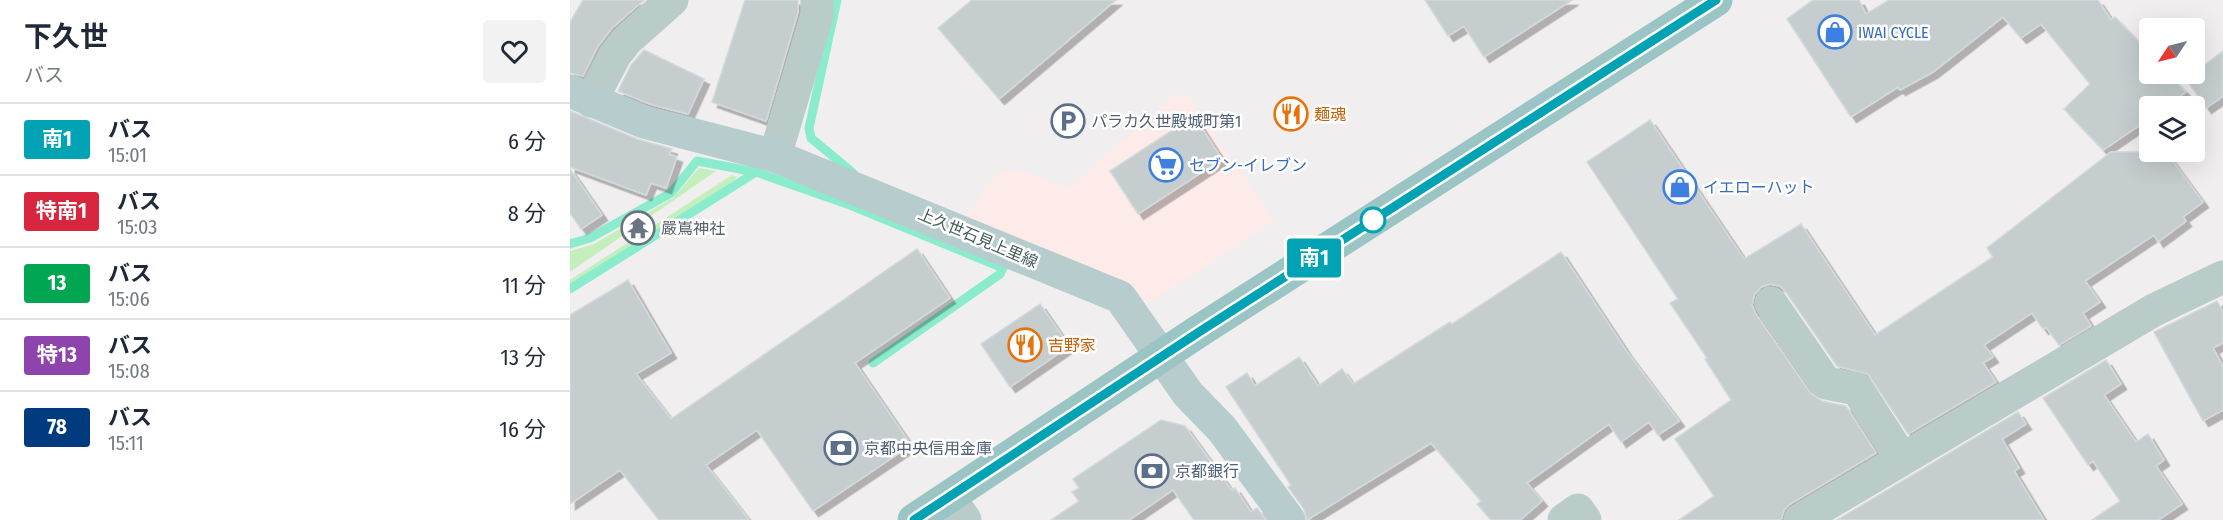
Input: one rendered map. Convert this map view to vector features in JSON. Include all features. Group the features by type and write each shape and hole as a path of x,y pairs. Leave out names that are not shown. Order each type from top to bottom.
{"highway":[{"path":"914,520 958,509 1163,356 1716,0"}],"main road":[{"name":"上久世石見上里線","path":"580,96 644,122 775,156 1120,297 1188,394 1222,429 1289,520"}],"street":[{"path":"580,96 627,40 672,0"},
{"path":"775,156 817,15 817,0"},
{"path":"1814,516 1902,459 2154,310 2223,277"},
{"path":"1771,303 1826,383 1857,388 1902,459"},
{"path":"1564,520 1578,510 1585,520"}],"shaded area":[{"path":"1177,94 1186,94 1275,221 1150,302 1120,285 965,217 996,175 1003,171 1024,171 1068,188"}],"green space":[{"path":"699,168 716,171 570,272 570,251 594,244 673,198"},
{"path":"732,175 737,177 733,181 570,285 570,280"}],"building":[{"path":"583,0 644,0 612,28 598,46 583,76 570,73 570,22"},
{"path":"745,0 798,0 798,12 766,121 712,102"},
{"path":"972,0 1116,0 999,99 938,28"},
{"path":"1425,0 1572,0 1484,57 1464,26 1448,36"},
{"path":"1813,0 1859,0 1866,14 1889,0 2098,0 2111,20 2115,17 2139,42 2139,84 2178,84 2186,92 2180,96 2139,96 2139,125 2103,150 2064,109 2090,84 2041,24 2021,38 2003,17 1933,72 1900,90 1898,87 1851,117 1787,19"},
{"path":"644,50 704,79 688,114 650,104 618,91 631,65"},
{"path":"2223,51 2223,96 2206,108 2205,96 2198,96 2189,84 2205,84 2205,65"},
{"path":"570,111 637,139 672,149 669,154 677,157 666,188 651,183 646,195 570,167"},
{"name":"セブン-イレブン","path":"1194,116 1222,159 1138,214 1110,171"},
{"path":"1650,120 1744,259 1801,224 1875,335 1993,257 1987,248 2111,152 2139,152 2139,162 2173,162 2203,202 2183,217 2186,221 2158,242 2154,235 2085,281 2100,302 2083,313 2091,326 2059,345 2046,327 2043,329 2032,313 1984,345 1993,357 1983,363 1996,382 1908,434 1868,374 1837,366 1780,286 1770,284 1761,287 1754,295 1752,305 1755,313 1811,394 1822,401 1846,406 1876,453 1790,504 1784,510 1781,520 1679,520 1714,496 1675,439 1731,400 1705,359 1707,358 1670,303 1678,299 1587,162"},
{"path":"570,169 602,215 581,229 570,213"},
{"path":"917,249 950,298 855,363 911,445 813,511 757,430 706,465 749,520 659,520 620,470 570,504 570,315 628,280 671,353 636,374 671,419"},
{"path":"1561,252 1627,352 1679,421 1658,435 1649,422 1621,442 1609,424 1527,483 1542,501 1520,520 1491,520 1477,504 1481,501 1431,443 1307,520 1304,509 1288,487 1291,485 1226,387 1247,373 1255,386 1299,357 1318,386 1342,369 1353,384 1450,322 1452,324"},
{"path":"2217,301 2223,312 2223,343 2213,348 2223,366 2223,410 2203,421 2154,332"},
{"name":"吉野家","path":"1040,304 1069,346 1010,387 981,344"},
{"path":"2106,360 2121,384 2104,395 2136,442 2148,434 2164,460 2156,466 2182,504 2158,520 2092,520 2120,501 2093,461 2088,465 2043,398"},
{"path":"2018,412 2026,424 2002,439 2019,468 2014,471 2044,520 1837,520"},
{"name":"京都銀行","path":"1161,420 1185,426 1232,491 1235,488 1251,512 1257,508 1266,520 1194,520 1173,490 1129,520 1051,520 1079,501 1072,492 1079,488 1073,479"}],"waterway":[{"path":"837,0 809,128 811,138 854,174"},
{"path":"570,244 590,238 671,193 697,161 756,172"},
{"path":"570,289 756,172 850,205 1003,268 1000,274 873,363"}],"bus line":[{"name":"南1","path":"914,520 1199,332 1716,0"}],"place":[{"name":"IWAI CYCLE","path":"1835,32"},
{"name":"麺魂","path":"1291,114"},
{"name":"パラカ久世殿城町第1","path":"1068,121"},
{"name":"セブン-イレブン","path":"1166,165"},
{"name":"イエローハット","path":"1680,187"},
{"name":"嚴嶌神社","path":"638,228"},
{"name":"吉野家","path":"1025,345"},
{"name":"京都中央信用金庫","path":"841,448"},
{"name":"京都銀行","path":"1152,471"}]}
